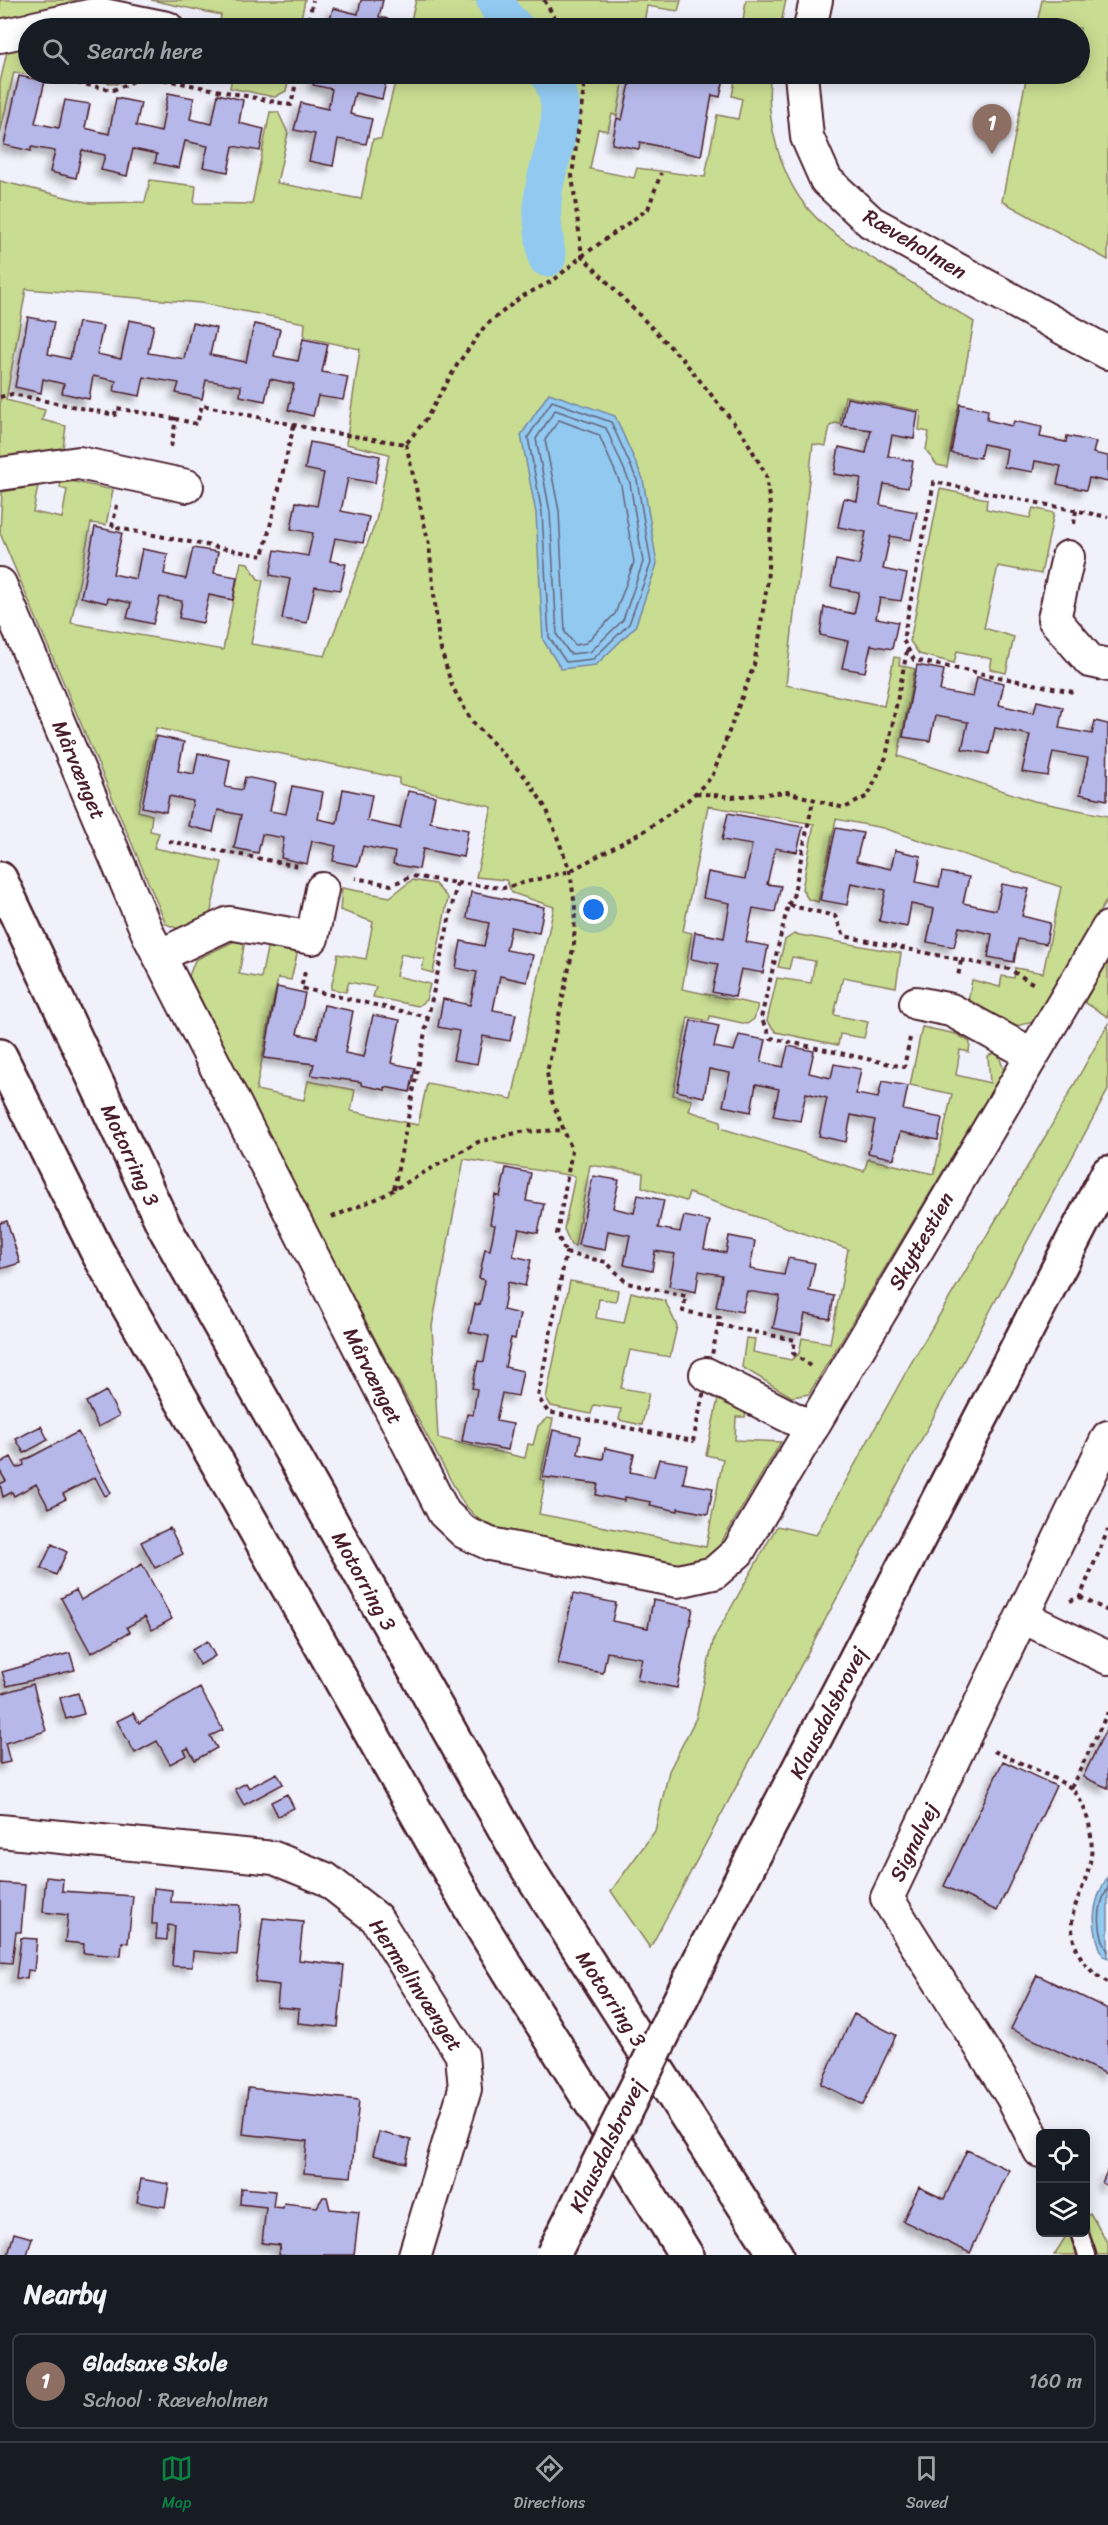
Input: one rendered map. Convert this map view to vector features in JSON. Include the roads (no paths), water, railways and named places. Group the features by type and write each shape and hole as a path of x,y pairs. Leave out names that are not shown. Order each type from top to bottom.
{"main road":[{"name":"Motorring 3","path":"0,879 165,1228 188,1270 523,1861 776,2255"},
{"path":"0,1056 97,1251 474,1914 686,2255"},
{"name":"Klausdalsbrovej","path":"553,2255 708,1944 1108,1173"}],"street":[{"path":"812,18 816,0"},
{"path":"80,18 98,14 118,18"},
{"path":"0,36 18,32"},
{"name":"Ræveholmen","path":"802,84 807,137 826,180 871,222 1108,353"},
{"path":"0,474 79,463 176,483"},
{"path":"1068,557 1054,619 1090,661 1108,665"},
{"name":"Mårvænget","path":"0,584 159,956 444,1514 464,1532 490,1544 678,1581 714,1573 738,1552"},
{"path":"159,956 229,923 312,938 322,889"},
{"name":"Skyttestien","path":"738,1552 1031,1054 1108,928"},
{"path":"916,1003 951,1010 1031,1054"},
{"path":"706,1374 812,1428"},
{"name":"Signalvej","path":"1036,2142 1013,2098 887,1898 1108,1437"},
{"path":"1023,1617 1108,1658"},
{"name":"Hermelinvænget","path":"0,1831 274,1858 326,1879 376,1918 462,2055 465,2089 415,2255"}],"lane":[{"path":"1081,2237 1087,2255"}],"water":[{"path":"549,393 615,416 643,479 657,564 635,627 596,665 561,669 543,640 536,513 521,435"},
{"path":"1108,1876 1108,1958 1103,1956 1099,1945 1094,1915 1098,1896"}],"waterway":[{"path":"495,0 505,18"},
{"path":"547,258 542,206 560,117 554,84"}],"place":[{"name":"Gladsaxe Skole","path":"992,154"}]}
